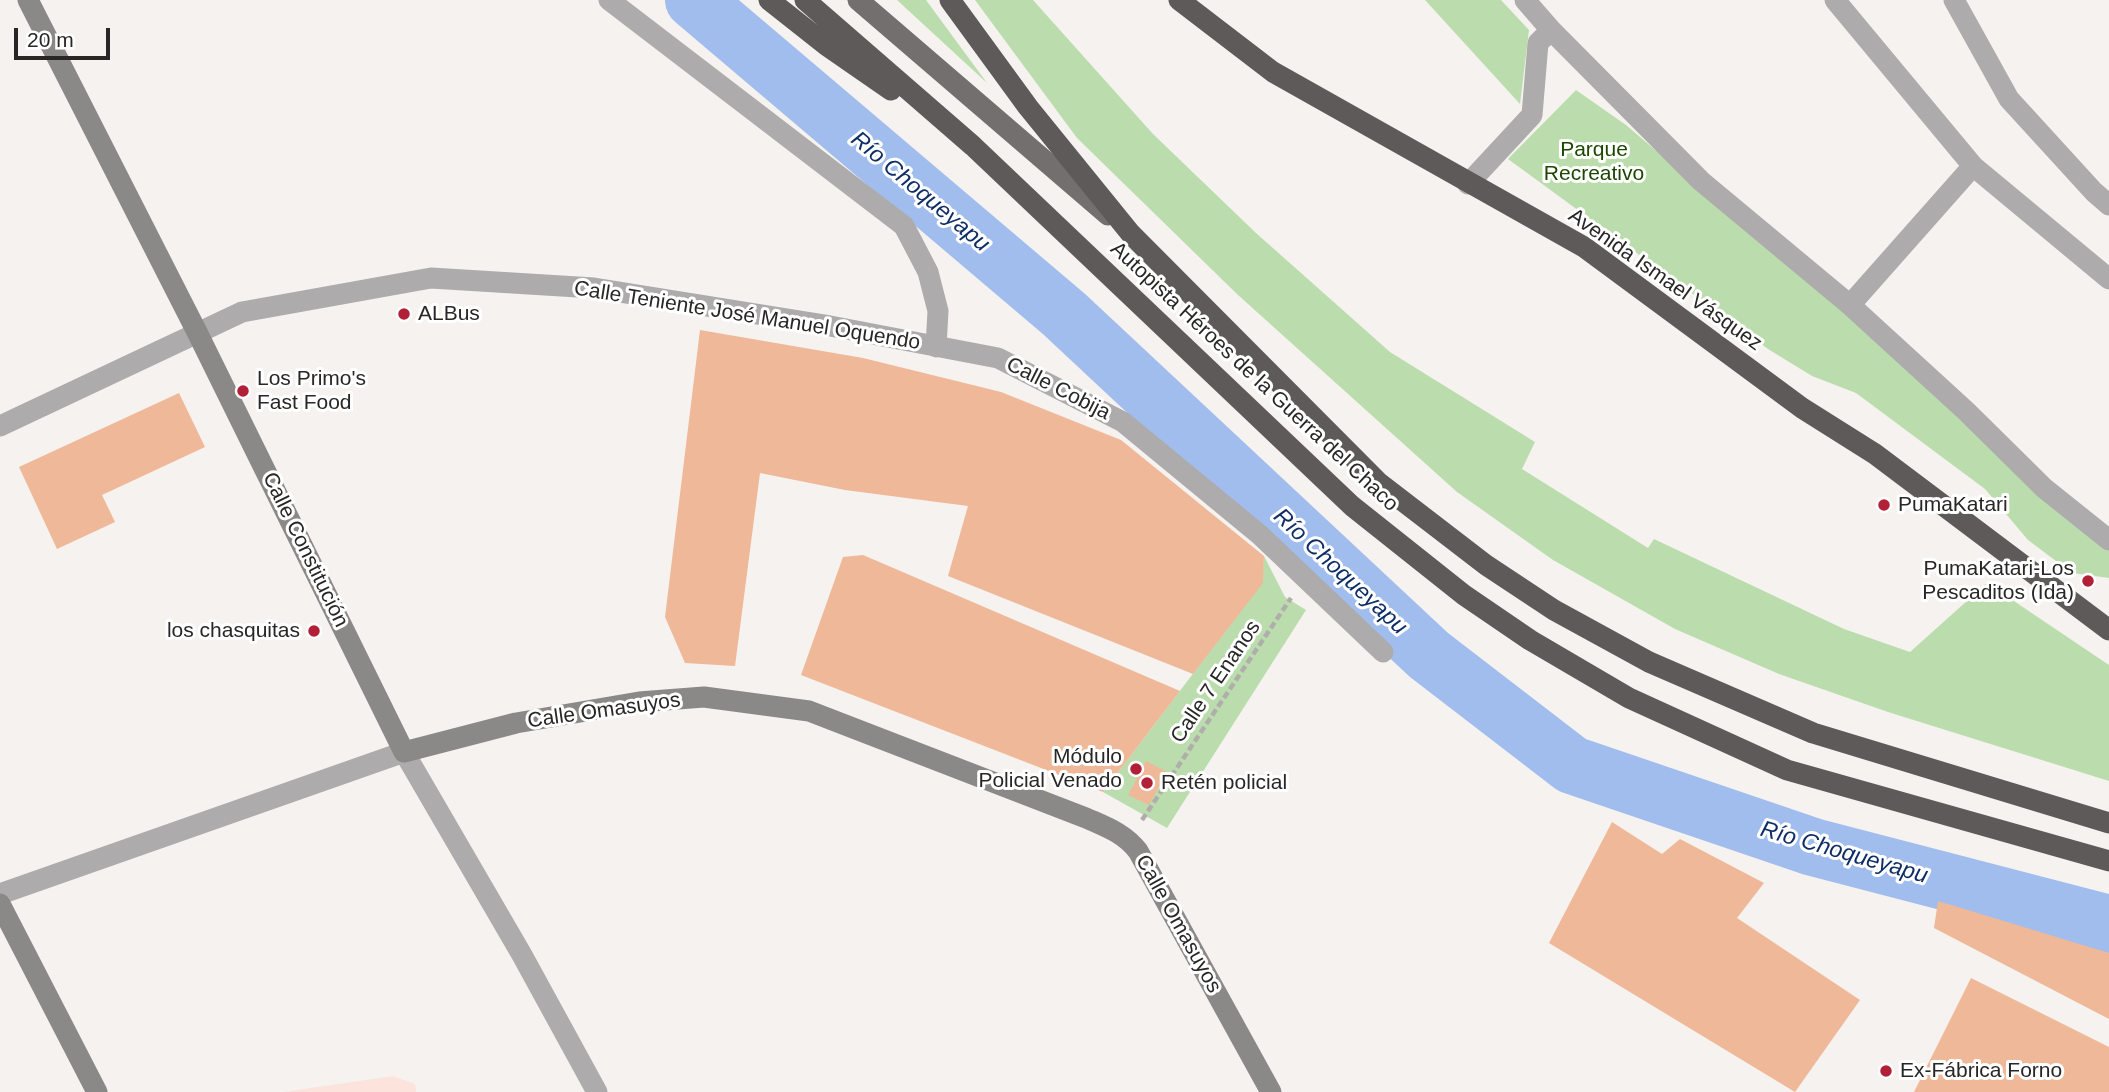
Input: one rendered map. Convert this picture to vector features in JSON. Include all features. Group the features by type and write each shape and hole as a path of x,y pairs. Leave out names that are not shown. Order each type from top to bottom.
{"highway":[{"path":"769,0 826,46 972,146"},
{"name":"Autopista Héroes de la Guerra del Chaco","path":"805,0 972,146 1352,506 1464,594 1530,640 1629,698 1787,770 2109,862"},
{"path":"950,0 1028,107 1131,234"},
{"name":"Avenida Ismael Vásquez","path":"1179,0 1273,72 1584,247 1802,408 1875,454 2109,630"},
{"name":"Autopista Héroes de la Guerra del Chaco","path":"1131,234 1378,482 1486,565 1554,610 1649,662 1813,733 2109,822"}],"main road":[{"name":"Autopista Héroes de la Guerra del Chaco","path":"858,0 1131,234"}],"street":[{"name":"Calle Constitución","path":"28,0 197,332 404,752 522,955 597,1092"},
{"path":"609,0 904,226 928,272 938,311 936,347"},
{"path":"1525,0 1551,30 1701,181 1850,305 1966,411 2044,488 2109,540"},
{"path":"1835,0 1973,166 2109,279"},
{"path":"1954,0 2009,99 2109,205"},
{"path":"1468,184 1532,116 1538,43 1551,30"},
{"path":"1850,305 1973,166"},
{"name":"Calle Teniente José Manuel Oquendo","path":"0,426 242,312 431,278 594,288 825,325 936,347"},
{"name":"Calle Cobija","path":"936,347 998,358 1123,422 1260,535 1383,652"},
{"path":"2084,613 2109,614"},
{"name":"Calle Omasuyos","path":"0,894 404,752 516,723 639,702 704,697 809,711 1086,818 1129,839 1270,1092"},
{"path":"0,904 97,1092"}],"path":[{"name":"Calle 7 Enanos","path":"1129,839 1305,577"}],"shaded area":[{"path":"393,1076 415,1084 416,1092 284,1092"}],"green space":[{"path":"897,0 926,0 987,83"},
{"path":"975,0 1033,0 1153,134 1256,233 1390,352 1535,442 1522,469 1648,548 1654,539 1844,629 1910,652 1987,583 2109,665 2109,781 1888,712 1779,674 1675,629 1553,560 1457,492 1238,295 1077,138"},
{"path":"1425,0 1501,0 1529,30 1520,104"},
{"name":"Parque Recreativo","path":"1576,90 1626,125 1840,308 2109,549 2109,578 2072,573 2028,540 1985,489 1856,393 1812,376 1768,349 1508,159"},
{"path":"1264,556 1285,597 1306,610 1167,828 1103,792 1262,583"}],"building":[{"path":"700,330 863,358 1001,392 1121,440 1264,556 1263,583 1193,674 948,576 968,506 845,490 760,473 735,666 685,663 665,617"},
{"path":"179,393 205,447 102,495 115,522 57,549 19,467"},
{"path":"863,555 1180,691 1103,792 801,675 843,557"},
{"name":"Retén policial","path":"1146,761 1167,772 1149,805 1128,795"},
{"path":"1612,822 1662,854 1680,839 1764,883 1737,918 1860,1000 1795,1092 1549,943"},
{"path":"1938,901 2109,953 2109,1019 1934,928"},
{"path":"1971,978 2109,1047 2109,1092 1914,1092"}],"waterway":[{"name":"Río Choqueyapu","path":"694,0 1064,314 1429,655 1572,765 1813,847 2109,924"}],"place":[{"name":"ALBus","path":"404,314"},
{"name":"Los Primo's Fast Food","path":"243,391"},
{"name":"PumaKatari","path":"1884,505"},
{"name":"PumaKatari-Los Pescaditos (Ida)","path":"2088,581"},
{"name":"los chasquitas","path":"314,631"},
{"name":"Módulo Policial Venado","path":"1136,769"},
{"name":"Retén policial","path":"1147,783"},
{"name":"Ex-Fábrica Forno","path":"1886,1071"}]}
